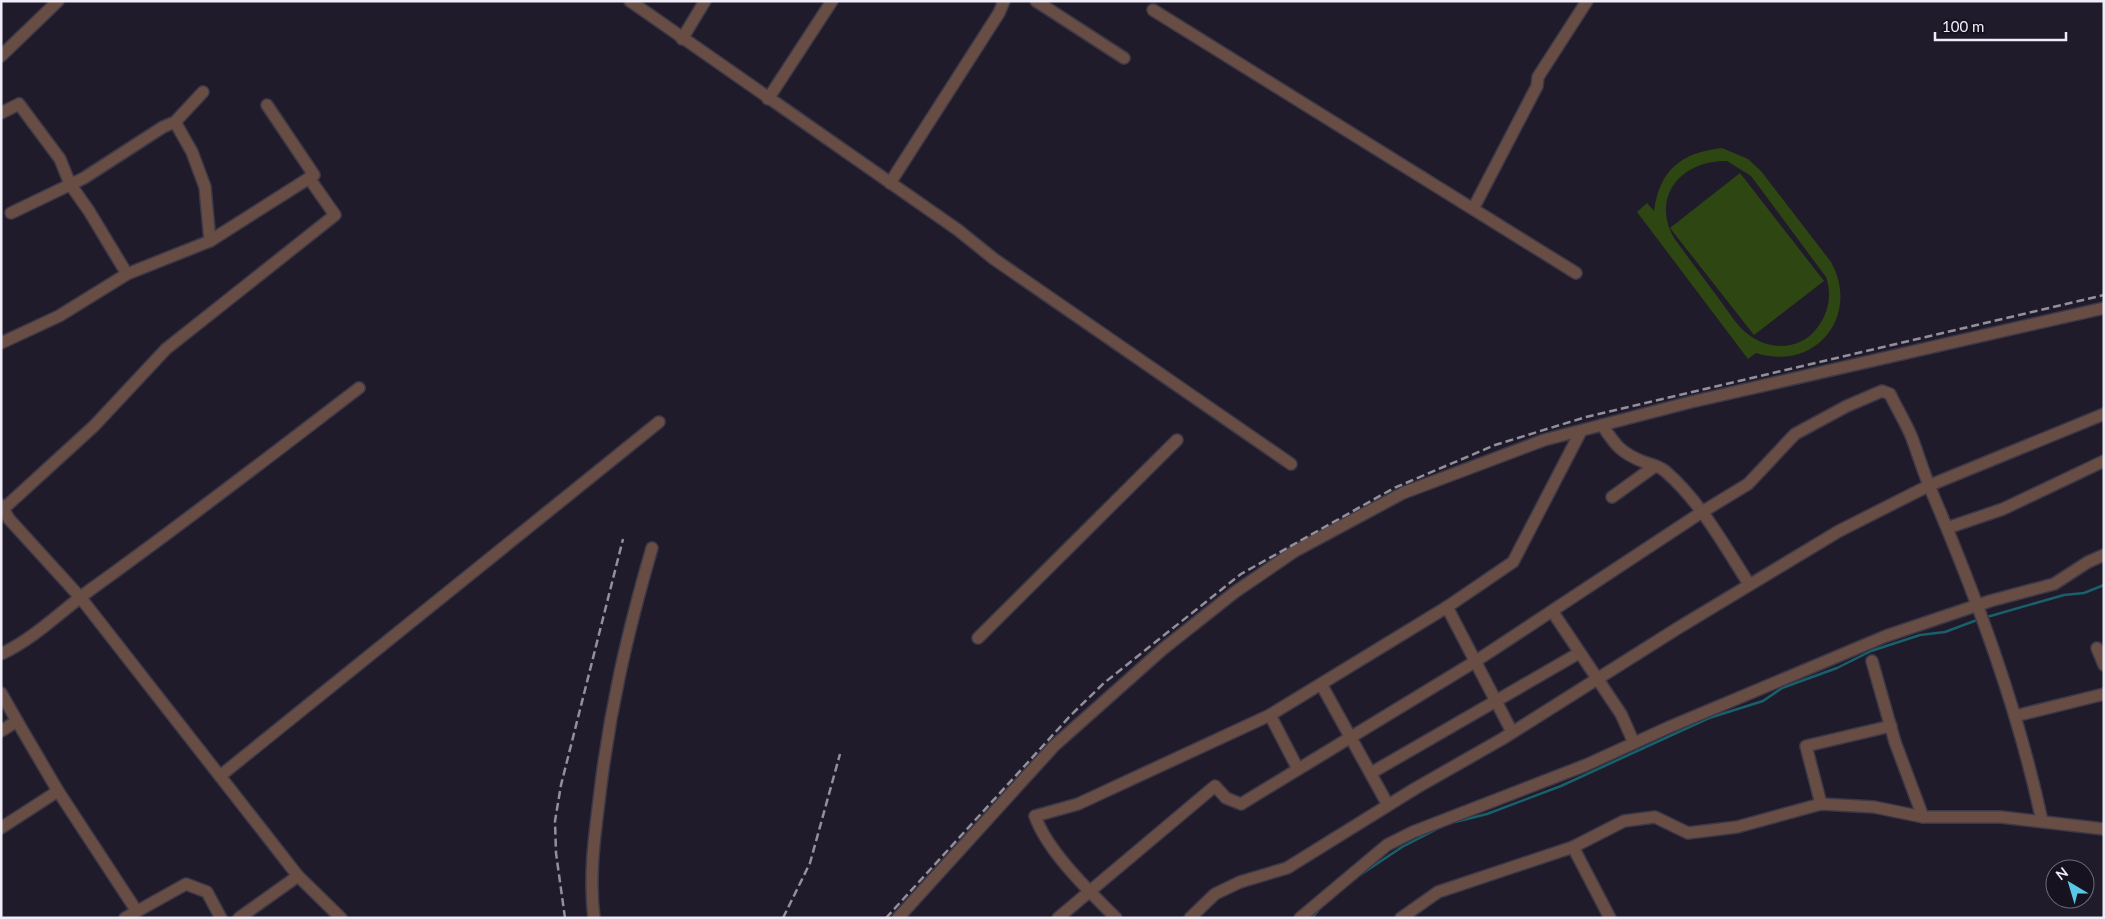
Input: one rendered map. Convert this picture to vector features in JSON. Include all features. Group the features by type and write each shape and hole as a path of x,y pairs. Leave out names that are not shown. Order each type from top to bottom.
{"street":[{"path":"1,56 58,1"},
{"path":"630,1 958,230 994,259 1292,464"},
{"path":"682,38 706,1"},
{"path":"768,99 832,1"},
{"path":"890,183 999,13 1004,1"},
{"path":"1036,1 1124,58"},
{"path":"1473,209 1537,86 1538,77 1588,1"},
{"path":"1152,10 1576,273"},
{"path":"10,213 84,178 163,127 175,122 203,92"},
{"path":"1,113 19,104 60,159 70,184 89,211 127,274"},
{"path":"1,343 59,316 127,274 210,241 314,175 267,105"},
{"path":"175,122 192,152 205,186 210,241"},
{"path":"309,178 335,215 166,349 94,426 2,508 9,519 80,597 298,876 341,918"},
{"path":"898,918 1054,746 1163,649 1235,592 1295,551 1403,493 1544,440 1581,430 1691,402 2104,308"},
{"path":"1,654 24,644 80,597 149,548 359,388"},
{"path":"1058,918 1215,786 1226,798 1241,804 1476,661 1702,512 1748,484 1795,434 1847,406 1882,391 1890,394 1912,436 1928,486 1947,528 1977,607 2030,764 2042,822"},
{"path":"1190,918 1215,894 1240,882 1287,868 1597,680 1750,584 1840,531 1928,486 2104,414"},
{"path":"220,776 659,422"},
{"path":"1602,425 1618,448 1625,454 1663,468 1676,481 1702,512 1750,584"},
{"path":"1116,918 1089,892 1048,840 1036,816 1078,804 1270,715 1447,607 1512,562 1581,430"},
{"path":"978,638 1177,440"},
{"path":"1947,528 2003,509 2104,461"},
{"path":"1612,497 1655,466"},
{"path":"594,918 591,896 593,851 606,737 620,664 652,548"},
{"path":"1300,918 1387,845 1586,765 1886,636 1977,607 1990,601 2054,584 2088,562 2104,555"},
{"path":"1447,607 1512,732"},
{"path":"1552,611 1621,714 1634,743"},
{"path":"2097,648 2104,665"},
{"path":"1371,773 1579,652"},
{"path":"1872,661 1891,726 1923,817"},
{"path":"1321,684 1388,805"},
{"path":"1,693 58,790 136,910"},
{"path":"2015,716 2104,694"},
{"path":"1270,715 1298,769"},
{"path":"1,731 17,721"},
{"path":"1821,804 1806,746 1891,726"},
{"path":"1,828 58,790"},
{"path":"1401,918 1438,892 1573,847 1624,821 1655,817 1688,833 1737,827 1821,804 1874,807 1923,817 2001,817 2104,829"},
{"path":"1573,847 1610,918"},
{"path":"239,918 298,876"},
{"path":"126,918 136,910 186,884 207,892 221,918"}],"green space":[{"path":"1722,148 1748,159 1761,171 1831,262 1839,282 1840,302 1836,320 1827,335 1814,347 1797,354 1777,357 1756,353 1748,359 1637,212 1647,203 1654,211 1661,184 1667,174 1684,159 1708,150","holes":["1727,161 1751,176 1826,277 1828,284 1827,310 1821,322 1803,341 1794,344 1785,346 1766,344 1749,335 1741,328 1674,238 1668,222 1666,208 1669,194 1675,183 1697,167 1711,162"]},
{"path":"1740,173 1824,281 1754,335 1670,228"}],"waterway":[{"path":"1987,617 2064,595 2084,593 2104,585"},
{"path":"1455,822 1487,814 1561,786 1709,718 1763,701 1782,688 1837,668 1871,651 1920,635 1945,632 1977,620"},
{"path":"1351,881 1402,847 1443,826"},
{"path":"1312,918 1321,907"}],"railway":[{"path":"886,918 1071,715 1104,683 1241,574 1394,488 1495,445 1586,417 2104,295"},
{"path":"565,918 556,853 555,821 561,785 623,539"},
{"path":"783,918 810,863 840,754"}]}
